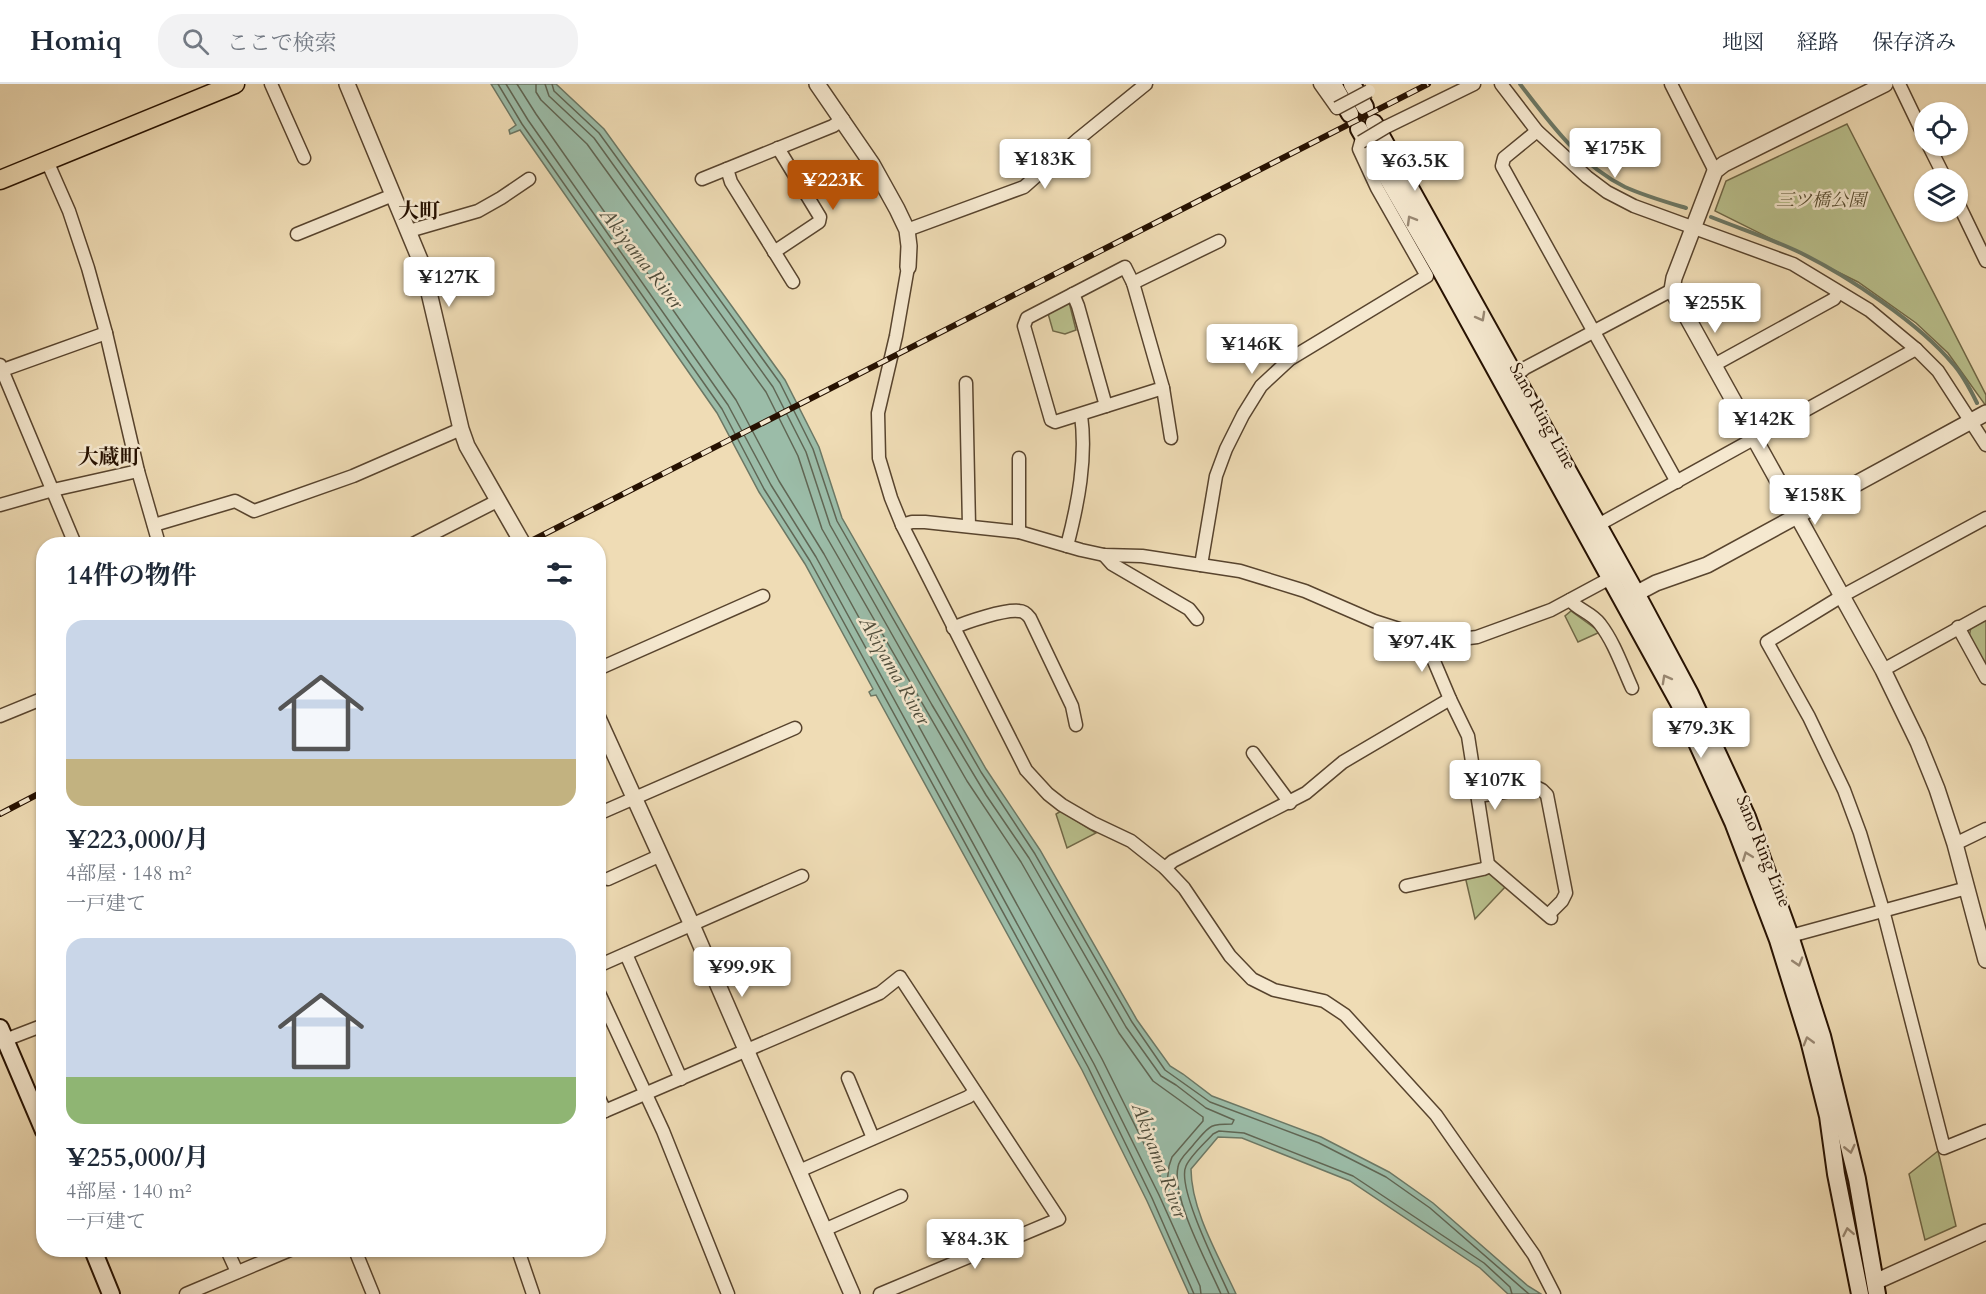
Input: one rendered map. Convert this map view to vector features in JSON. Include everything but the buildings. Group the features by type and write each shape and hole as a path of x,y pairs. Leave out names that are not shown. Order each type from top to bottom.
{"main road":[{"path":"0,180 235,84"},
{"path":"1333,84 1358,101"},
{"path":"1352,84 1358,101"},
{"name":"Sano Ring Line","path":"1370,130 1630,597 1784,938 1821,1036 1841,1110 1857,1179 1876,1288"},
{"name":"Sano Ring Line","path":"1509,382 1598,525 1617,574"},
{"name":"Sano Ring Line","path":"1784,938 1828,1116 1855,1292"},
{"path":"2,1036 36,1113"},
{"path":"96,1257 111,1294"},
{"path":"1855,1292 1876,1288"}],"street":[{"path":"271,84 304,159"},
{"path":"347,84 423,267 467,446 519,537"},
{"path":"816,84 843,119 872,164 907,230 908,267 896,336 878,413 879,458 902,525 1017,754 1034,780 1062,805 1131,841 1165,868 1184,888 1230,957 1252,979 1274,990 1324,1001 1345,1015 1436,1114 1534,1255 1554,1292"},
{"path":"907,230 1024,187 1146,84"},
{"path":"1320,84 1358,101"},
{"path":"1201,565 1216,476 1243,415 1261,386 1290,360 1427,276 1377,188 1359,149 1370,130 1474,84"},
{"path":"1502,84 1537,131 1587,177 1607,192 1634,206 1793,264 1869,310 1916,349 1938,371 1986,445"},
{"path":"1671,84 1715,171"},
{"path":"1885,84 1724,164 1715,171 1674,279 1672,290 1883,670 1918,742 1937,789 1967,888 1982,927 1986,960"},
{"path":"1899,84 1914,115"},
{"path":"702,179 833,126 843,119"},
{"path":"1537,131 1504,158 1502,166 1677,482"},
{"path":"774,252 819,222 819,217 778,148"},
{"path":"47,160 69,211 106,333 138,471 157,537"},
{"path":"727,169 731,182 793,282"},
{"path":"409,231 478,211 529,179"},
{"path":"297,234 393,195"},
{"path":"1967,222 1986,261"},
{"path":"1133,283 1219,241"},
{"path":"1163,388 1081,415 1055,422 1051,420 1024,326 1027,318 1125,267 1133,283 1163,388 1171,438"},
{"path":"1509,382 1525,368 1672,290"},
{"path":"1714,365 1834,299 1838,292"},
{"path":"1073,294 1106,406"},
{"path":"72,537 1,368 106,333"},
{"path":"1598,525 1916,349"},
{"path":"966,383 969,526"},
{"path":"1630,597 1656,583 1707,565 1986,413"},
{"path":"1067,546 1081,469 1083,434 1081,415"},
{"path":"154,525 235,501 254,511 353,476 461,429"},
{"path":"1019,458 1019,532"},
{"path":"0,505 53,490 138,471"},
{"path":"427,537 499,500"},
{"path":"1986,518 1842,596 1767,642 1809,717 1844,790 1860,833 1883,910 1944,1148 1986,1131"},
{"path":"902,525 925,522 1019,532 1104,555 1142,556 1236,570 1305,591 1374,621 1427,638 1454,640 1477,637 1542,614 1617,574"},
{"path":"1104,555 1112,564 1189,609 1197,619"},
{"path":"606,665 763,596"},
{"path":"1570,600 1599,623 1612,644 1632,688"},
{"path":"953,628 967,622 1017,610 1026,613 1072,706 1076,725"},
{"path":"1883,670 1986,613"},
{"path":"1958,627 1986,678"},
{"path":"1427,638 1428,647 1468,736 1488,864 1549,917 1562,902 1566,893 1547,795 1542,789 1536,787 1478,796"},
{"path":"1165,868 1173,861 1306,794 1343,762 1450,699"},
{"path":"0,716 36,701"},
{"path":"606,811 795,728"},
{"path":"606,735 692,925 852,1294"},
{"path":"1253,753 1290,803"},
{"path":"1955,844 1986,829"},
{"path":"608,879 661,855"},
{"path":"1406,886 1490,866"},
{"path":"606,963 802,876"},
{"path":"1784,938 1967,888"},
{"path":"626,954 681,1079"},
{"path":"606,1111 880,993 900,977 1059,1219 880,1294"},
{"path":"606,1009 663,1131 728,1294"},
{"path":"2,1036 36,1026"},
{"path":"848,1078 873,1138"},
{"path":"799,1171 975,1092"},
{"path":"825,1230 901,1196"},
{"path":"1876,1288 1986,1232"},
{"path":"230,1257 237,1272"},
{"path":"186,1294 273,1257"},
{"path":"358,1257 373,1294"},
{"path":"520,1257 533,1294"}],"green space":[{"name":"三ツ橋公園","path":"1847,124 1986,395 1986,406 1948,353 1916,323 1858,282 1715,211 1726,181"},
{"path":"1069,302 1076,330 1065,334 1053,331 1047,310"},
{"path":"1571,611 1600,632 1578,642 1565,616"},
{"path":"1986,619 1986,667 1969,637 1971,627"},
{"path":"1061,811 1096,833 1067,848 1056,814"},
{"path":"1489,872 1506,886 1475,919 1465,876"},
{"path":"1938,1151 1956,1226 1925,1240 1909,1174"}],"water":[{"name":"Akiyama River","path":"491,84 556,84 604,129 785,380 819,447 842,518 986,769 1040,850 1137,1020 1170,1066 1212,1096 1321,1137 1389,1172 1433,1203 1528,1286 1541,1294 1508,1294 1480,1268 1350,1181 1242,1138 1218,1137 1191,1169 1192,1185 1207,1233 1236,1294 1189,1294 1147,1201 1082,1070 876,695 871,696 869,692 873,689 805,564 759,492 717,413 520,130 510,134 509,130 516,125"}],"waterway":[{"path":"1520,84 1567,142 1594,167 1625,187 1686,208"},
{"path":"1711,217 1801,253 1882,302 1939,348 1960,373 1977,403"}],"railway":[{"path":"539,537 1428,84"},
{"path":"0,814 36,795"}],"district":[{"name":"大町","path":"419,211"},
{"name":"大蔵町","path":"109,457"}]}
